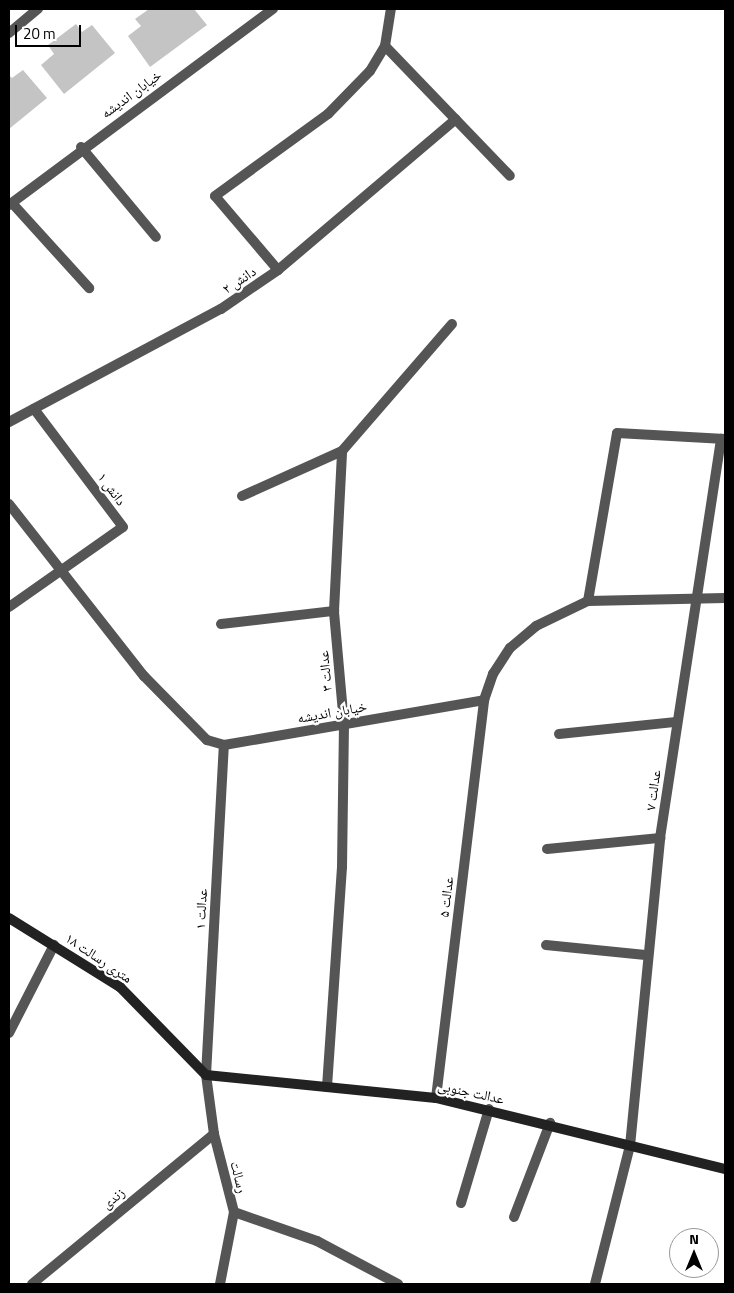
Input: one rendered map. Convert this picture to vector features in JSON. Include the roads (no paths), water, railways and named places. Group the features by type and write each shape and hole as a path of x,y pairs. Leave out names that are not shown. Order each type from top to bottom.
{"street":[{"path":"9,33 38,9"},
{"name":"خیابان اندیشه","path":"10,204 81,147 273,9"},
{"path":"278,270 215,196 328,114 370,72 385,46 392,9"},
{"path":"385,46 510,176"},
{"name":"دانش ۲","path":"9,422 221,309 278,270 456,119"},
{"path":"81,147 156,237"},
{"path":"10,204 89,288"},
{"path":"242,496 342,451 452,324"},
{"name":"دانش ۱","path":"34,409 123,527 61,569"},
{"path":"588,602 617,432 723,439"},
{"name":"عدالت ۷","path":"595,1284 630,1146 646,955 660,838 676,722 723,439"},
{"name":"عدالت ۳","path":"327,1087 342,867 344,724 334,612 342,451"},
{"path":"9,504 177,714 207,740 224,745"},
{"path":"9,607 61,569"},
{"path":"484,700 493,674 510,648 536,626 588,602 698,596 725,598"},
{"path":"221,624 334,612"},
{"name":"خیابان اندیشه","path":"224,745 484,700"},
{"name":"عدالت ۵","path":"436,1098 484,700"},
{"path":"559,734 676,722"},
{"name":"عدالت ۱","path":"206,1076 224,745"},
{"path":"547,849 660,838"},
{"name":"۱۸ متری رسالت","path":"9,918 54,944 120,987 206,1076"},
{"path":"9,1033 54,944"},
{"path":"546,944 646,955"},
{"name":"عدالت جنوبی","path":"206,1076 436,1098 550,1123 630,1146 725,1169"},
{"name":"رسالت","path":"206,1076 214,1134 234,1212 220,1284"},
{"path":"461,1203 489,1109"},
{"path":"514,1217 550,1123"},
{"name":"زندی","path":"32,1284 214,1134"},
{"path":"234,1212 317,1241 398,1284"}]}
